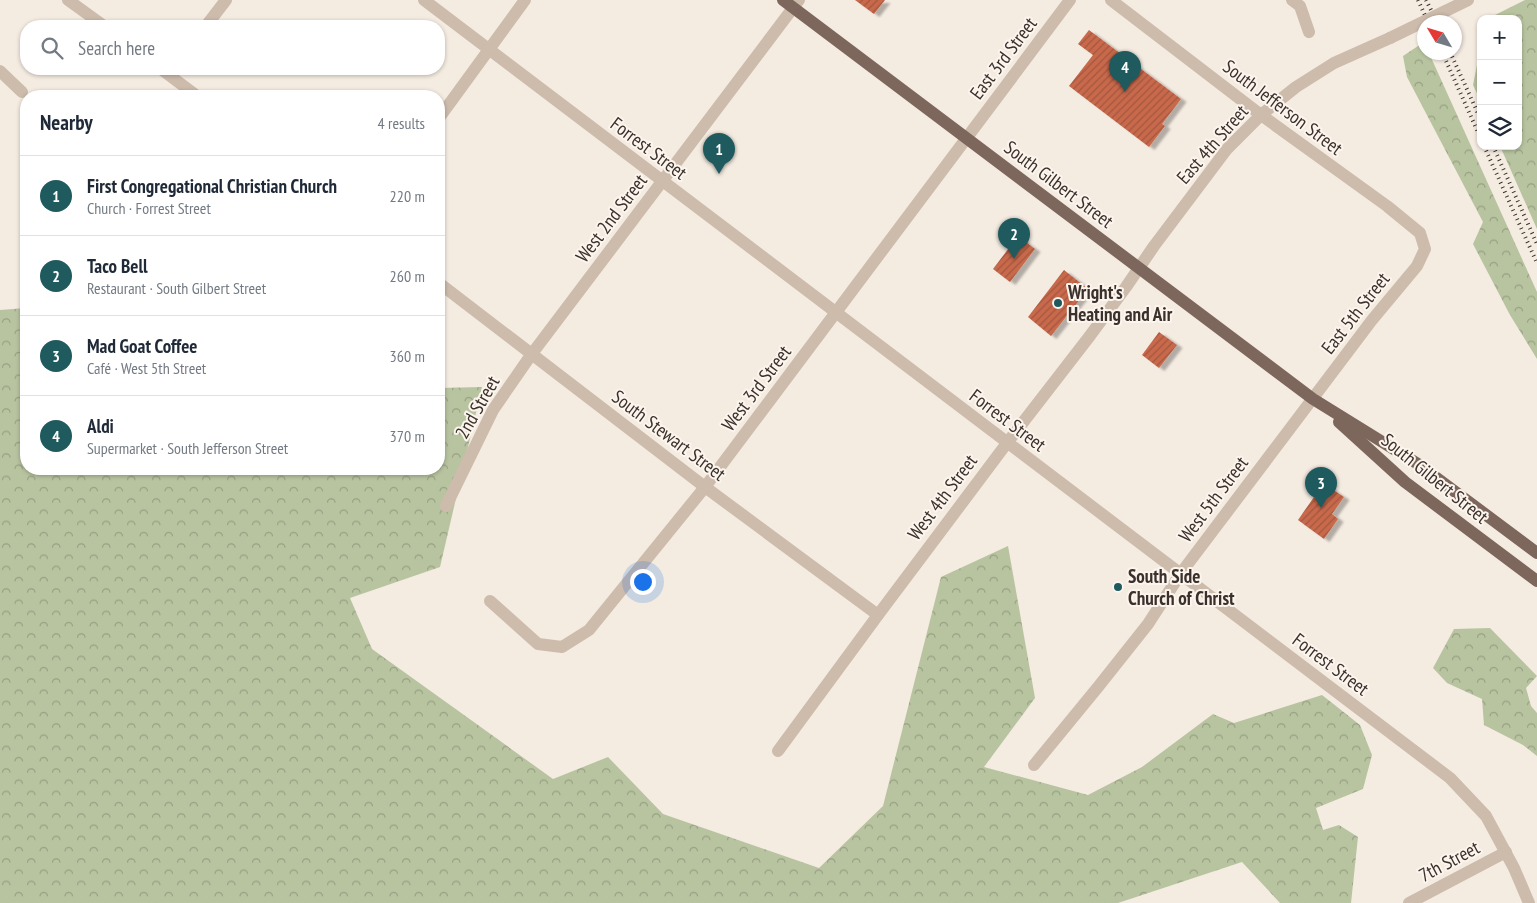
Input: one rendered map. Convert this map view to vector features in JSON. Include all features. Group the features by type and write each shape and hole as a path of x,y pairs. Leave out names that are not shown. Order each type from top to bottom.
{"main road":[{"name":"South Gilbert Street","path":"792,2 967,138 1313,399 1405,482 1537,581"},
{"name":"South Gilbert Street","path":"1313,399 1418,464 1537,553"}],"street":[{"path":"68,0 96,20"},
{"path":"211,20 226,0"},
{"name":"Forrest Street","path":"424,0 1450,778 1486,816 1506,852 1529,903"},
{"path":"445,110 524,0"},
{"name":"East 3rd Street","path":"967,138 1070,0"},
{"name":"South Jefferson Street","path":"1111,0 1261,115 1387,206 1420,233 1425,249"},
{"path":"1292,0 1300,6 1309,32"},
{"name":"East 4th Street","path":"1139,268 1227,149 1261,115 1296,87 1334,62 1390,38 1468,0"},
{"name":"West 2nd Street","path":"531,355 662,181 792,2"},
{"path":"0,71 20,90"},
{"path":"173,75 190,90"},
{"name":"West 3rd Street","path":"490,601 538,644 562,647 589,630 705,486 967,138"},
{"name":"East 5th Street","path":"1313,399 1372,320 1417,266 1425,249"},
{"name":"West 4th Street","path":"778,751 878,614 1139,268"},
{"name":"South Stewart Street","path":"445,288 531,355 878,614"},
{"name":"2nd Street","path":"446,506 493,410 531,355"},
{"name":"West 5th Street","path":"1034,765 1148,624 1181,573 1313,399"},
{"name":"7th Street","path":"1409,903 1506,852"}],"green space":[{"path":"1525,0 1537,0 1537,229 1502,150 1522,150 1522,15 1495,15"},
{"path":"1417,47 1417,60 1432,60 1537,292 1537,359 1510,315 1473,244 1483,222 1407,77 1403,56"},
{"path":"1477,65 1477,94 1473,85"},
{"path":"20,308 20,475 445,475 445,388 482,387 440,567 350,598 372,649 553,779 608,757 663,814 819,868 883,806 941,577 1008,546 1035,698 984,767 1088,795 1142,767 1213,714 1234,723 1322,695 1360,725 1372,755 1363,789 1316,808 1323,830 1339,825 1358,837 1351,903 1280,903 1242,862 1118,903 0,903 0,310"},
{"path":"1490,628 1537,676 1526,688 1531,706 1537,713 1537,756 1523,745 1484,725 1482,699 1447,683 1433,668 1454,629"}],"building":[{"path":"855,0 885,0 874,14"},
{"path":"1089,30 1181,99 1162,124 1165,126 1149,147 1069,86 1093,55 1078,44"},
{"path":"1018,236 1035,249 1010,282 993,269"},
{"name":"Wright's Heating and Air","path":"1064,270 1088,289 1051,336 1028,317"},
{"path":"1159,332 1177,345 1159,368 1142,355"},
{"path":"1329,487 1344,497 1332,514 1338,519 1324,539 1298,520 1314,497 1319,501"}],"railway":[{"path":"1418,0 1425,15"},
{"path":"1426,0 1434,15"},
{"path":"1446,60 1477,130"},
{"path":"1454,60 1477,111"},
{"path":"1486,150 1537,263"},
{"path":"1495,150 1537,244"}],"place":[{"name":"Aldi","path":"1125,92"},
{"name":"First Congregational Christian Church","path":"719,174"},
{"name":"Taco Bell","path":"1014,259"},
{"name":"Wright's Heating and Air","path":"1058,303"},
{"name":"Mad Goat Coffee","path":"1321,508"},
{"name":"South Side Church of Christ","path":"1118,587"}]}
